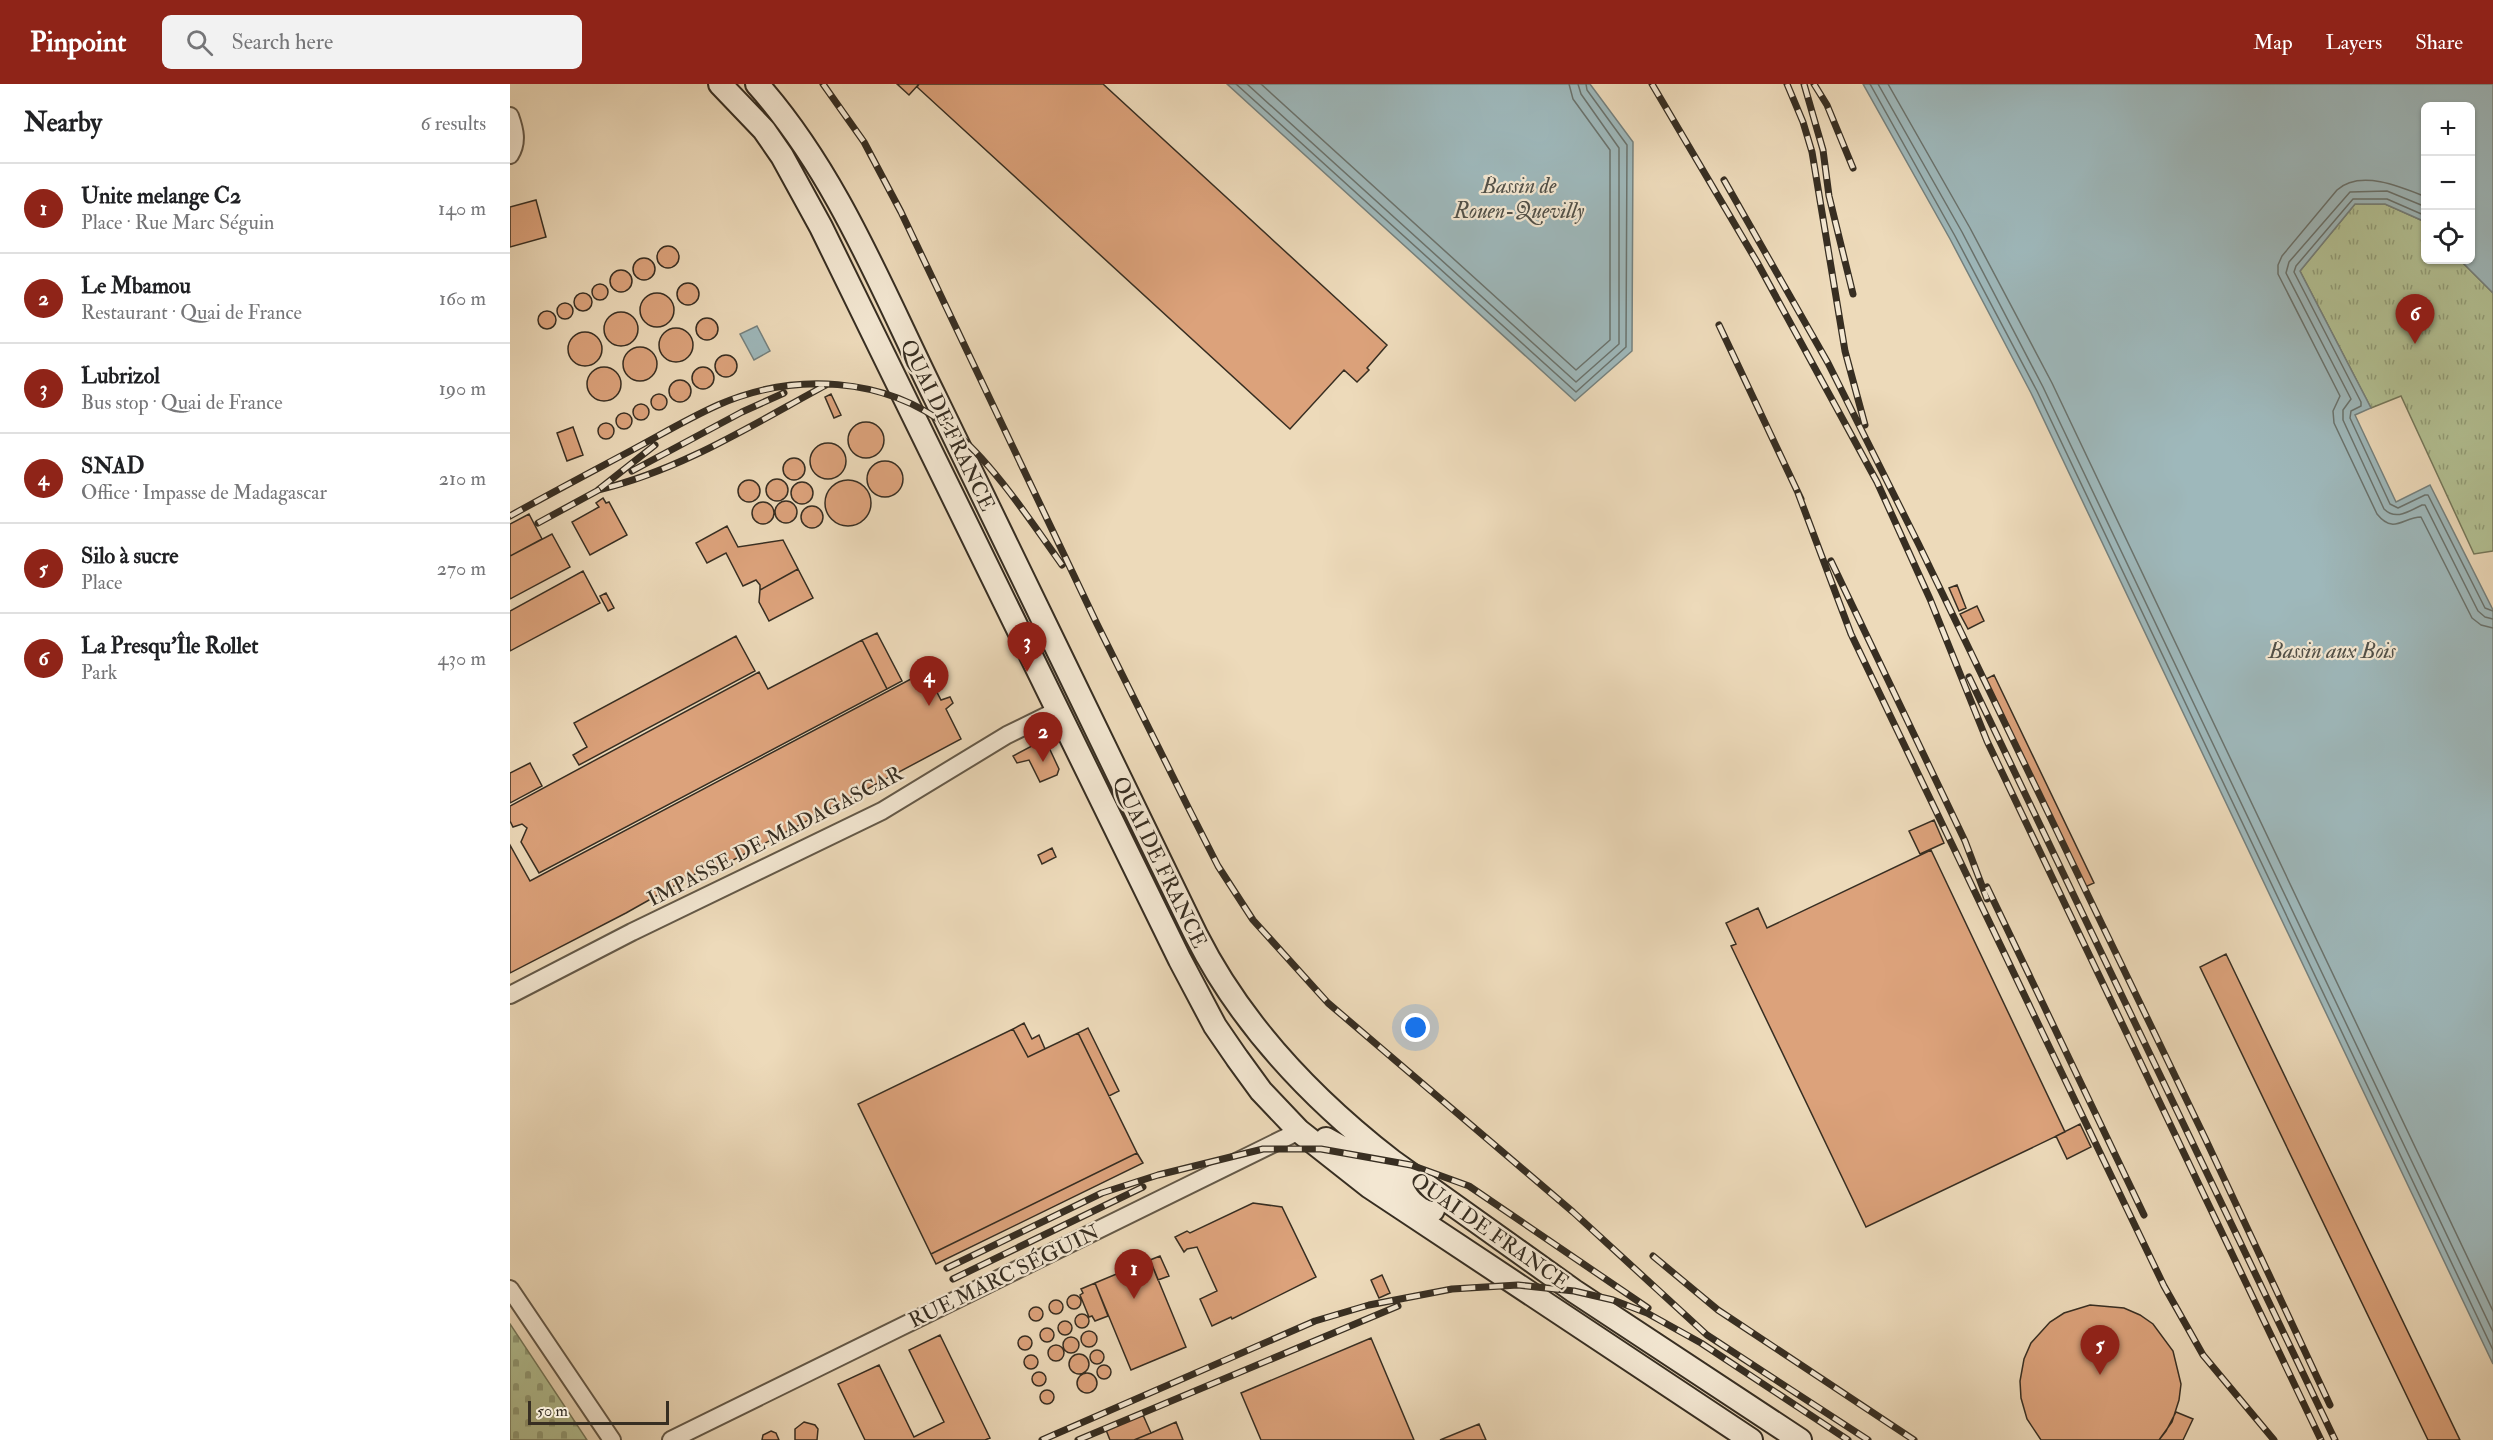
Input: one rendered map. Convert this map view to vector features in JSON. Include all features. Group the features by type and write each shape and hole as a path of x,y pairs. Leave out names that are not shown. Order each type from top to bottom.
{"main road":[{"name":"QUAI DE FRANCE","path":"720,84 764,130 797,180 885,354 1175,950 1215,1026 1262,1091 1299,1131 1370,1187 1751,1440"},
{"name":"QUAI DE FRANCE","path":"757,84 782,112 807,148 856,237 1212,968 1257,1032 1316,1096 1392,1161 1574,1291 1800,1440"},
{"path":"1316,1096 1314,1116 1299,1131 1333,1141 1480,1241 1522,1253"}],"street":[{"path":"510,116 516,131 510,155"},
{"name":"IMPASSE DE MADAGASCAR","path":"510,995 632,932 882,812 1007,735 1058,710"},
{"name":"RUE MARC SÉGUIN","path":"671,1440 1299,1131"},
{"path":"510,1289 612,1440"}],"green space":[{"path":"2355,204 2385,204 2421,220 2421,264 2464,264 2493,293 2493,551 2474,554 2401,396 2371,408 2300,271"},
{"path":"510,1324 587,1440 510,1440"}],"water":[{"name":"Bassin de Rouen-Quevilly","path":"1227,84 1590,84 1633,142 1632,351 1575,401"},
{"name":"Bassin aux Bois","path":"1863,84 2493,84 2493,293 2464,264 2475,264 2475,102 2421,102 2421,220 2385,204 2355,204 2300,271 2371,408 2355,415 2396,502 2430,485 2493,610 2493,1364 2031,393 1950,239"},
{"path":"757,326 770,351 754,360 740,334"}],"building":[{"path":"897,84 919,84 909,95"},
{"path":"919,84 1103,84 1387,345 1357,382 1344,370 1290,429 917,87"},
{"path":"536,200 546,237 510,247 510,207"},
{"path":"668,246 676,249 679,257 676,265 668,268 660,265 657,257 660,249"},
{"path":"644,258 652,261 655,269 652,277 644,280 636,277 633,269 636,261"},
{"path":"621,270 629,273 632,281 629,289 621,292 613,289 610,281 613,273"},
{"path":"688,283 696,286 699,294 696,302 688,305 680,302 677,294 680,286"},
{"path":"597,284 603,284 608,292 606,298 597,300 592,295 592,289"},
{"path":"583,293 589,296 592,302 589,308 583,311 577,308 574,302 577,296"},
{"path":"657,293 669,298 674,310 669,322 657,327 645,322 640,310 645,298"},
{"path":"562,303 568,303 573,311 571,317 562,319 557,314 557,308"},
{"path":"547,311 553,314 556,320 553,326 547,329 541,326 538,320 541,314"},
{"path":"621,312 633,317 638,329 633,341 621,346 609,341 604,329 609,317"},
{"path":"707,318 715,321 718,329 715,337 707,340 699,337 696,329 699,321"},
{"path":"676,328 688,333 693,345 688,357 676,362 664,357 659,345 664,333"},
{"path":"585,332 597,337 602,349 597,361 585,366 573,361 568,349 573,337"},
{"path":"640,347 652,352 657,364 652,376 640,381 628,376 623,364 628,352"},
{"path":"726,355 734,358 737,366 734,374 726,377 718,374 715,366 718,358"},
{"path":"604,367 616,372 621,384 616,396 604,401 592,396 587,384 592,372"},
{"path":"703,367 711,370 714,378 711,386 703,389 695,386 692,378 695,370"},
{"path":"680,380 688,383 691,391 688,399 680,402 672,399 669,391 672,383"},
{"path":"656,394 662,394 667,402 665,408 656,410 651,405 651,399"},
{"path":"831,394 841,415 834,418 825,397"},
{"path":"638,404 644,404 649,412 647,418 638,420 633,415 633,409"},
{"path":"621,413 627,413 632,421 630,427 621,429 616,424 616,418"},
{"path":"866,422 879,427 884,440 879,453 866,458 853,453 848,440 853,427"},
{"path":"603,423 609,423 614,431 612,437 603,439 598,434 598,428"},
{"path":"573,427 583,455 567,461 557,433"},
{"path":"828,443 841,448 846,461 841,474 828,479 815,474 810,461 815,448"},
{"path":"794,458 802,461 805,469 802,477 794,480 786,477 783,469 786,461"},
{"path":"885,461 898,466 903,479 898,492 885,497 872,492 867,479 872,466"},
{"path":"777,479 785,482 788,490 785,498 777,501 769,498 766,490 769,482"},
{"path":"749,480 757,483 760,491 757,499 749,502 741,499 738,491 741,483"},
{"path":"848,480 864,487 871,503 864,519 848,526 832,519 825,503 832,487"},
{"path":"802,482 810,485 813,493 810,501 802,504 794,501 791,493 794,485"},
{"path":"603,498 606,503 609,502 627,535 590,555 572,522 599,507 596,503"},
{"path":"786,501 794,504 797,512 794,520 786,523 778,520 775,512 778,504"},
{"path":"763,502 771,505 774,513 771,521 763,524 755,521 752,513 755,505"},
{"path":"812,506 820,509 823,517 820,525 812,528 804,525 801,517 804,509"},
{"path":"529,514 542,539 510,556 510,524"},
{"path":"727,526 738,547 783,540 798,569 760,590 760,585 756,580 743,586 726,553 707,563 696,543"},
{"path":"552,534 570,567 510,599 510,556"},
{"path":"798,569 813,598 769,621 759,602 760,590"},
{"path":"583,571 600,603 510,651 510,611"},
{"path":"1957,585 1966,608 1959,611 1949,588"},
{"path":"606,593 614,608 608,611 600,596"},
{"path":"1977,606 1984,621 1968,629 1960,614"},
{"path":"877,633 902,681 887,689 862,640"},
{"path":"736,636 755,671 579,765 573,755 587,747 574,723"},
{"path":"862,640 887,689 539,873 521,842 527,828 522,824 513,827 510,821 510,806 759,672 768,689"},
{"path":"926,671 941,700 950,697 953,703 946,709 961,739 707,874 704,869 626,913 510,973 510,845 530,881"},
{"path":"1994,675 2094,883 2085,887 1986,679"},
{"path":"1045,739 1059,769 1057,775 1040,782 1029,760 1017,763 1013,756"},
{"path":"530,763 542,786 510,803 510,773"},
{"path":"1934,820 1944,843 1920,854 1909,831"},
{"path":"1052,848 1056,857 1042,864 1038,855"},
{"path":"1931,850 2065,1132 1866,1227 1731,946 1736,944 1726,923 1758,908 1767,928"},
{"path":"2226,954 2460,1440 2428,1440 2200,967"},
{"path":"1024,1023 1032,1039 1039,1035 1045,1049 1028,1057 1013,1029"},
{"path":"1088,1028 1119,1091 1109,1096 1078,1033"},
{"path":"1013,1029 1028,1057 1078,1033 1137,1153 931,1254 858,1104"},
{"path":"2080,1124 2091,1147 2067,1159 2056,1136"},
{"path":"1137,1153 1143,1163 936,1264 931,1254"},
{"path":"1253,1203 1282,1207 1316,1277 1232,1319 1231,1317 1212,1326 1200,1299 1217,1291 1197,1247 1184,1252 1175,1237 1187,1231 1190,1233"},
{"path":"1160,1256 1169,1276 1158,1280 1150,1260"},
{"path":"1150,1260 1186,1347 1131,1370 1095,1283"},
{"path":"1382,1275 1390,1293 1379,1298 1371,1280"},
{"path":"1095,1283 1108,1316 1095,1321 1092,1316 1089,1317 1080,1295 1083,1293 1081,1289"},
{"path":"1074,1295 1079,1297 1081,1302 1079,1307 1074,1309 1069,1307 1067,1302 1069,1297"},
{"path":"1056,1300 1061,1302 1063,1307 1061,1312 1056,1314 1051,1312 1049,1307 1051,1302"},
{"path":"2090,1305 2124,1308 2140,1315 2153,1324 2173,1351 2181,1384 2179,1400 2172,1422 2159,1440 2041,1440 2027,1419 2021,1398 2020,1381 2024,1359 2031,1343 2050,1322 2064,1313"},
{"path":"1036,1307 1041,1309 1043,1314 1041,1319 1036,1321 1031,1319 1029,1314 1031,1309"},
{"path":"1082,1314 1087,1316 1089,1321 1087,1326 1082,1328 1077,1326 1075,1321 1077,1316"},
{"path":"1065,1321 1070,1323 1072,1328 1070,1333 1065,1335 1060,1333 1058,1328 1060,1323"},
{"path":"1047,1328 1052,1330 1054,1335 1052,1340 1047,1342 1042,1340 1040,1335 1042,1330"},
{"path":"1089,1331 1097,1339 1089,1347 1081,1339"},
{"path":"940,1335 990,1438 985,1440 865,1440 838,1384 879,1365 914,1437 944,1422 909,1350"},
{"path":"1025,1336 1030,1338 1032,1343 1030,1348 1025,1350 1020,1348 1018,1343 1020,1338"},
{"path":"1071,1337 1077,1339 1079,1345 1077,1351 1071,1353 1065,1351 1063,1345 1065,1339"},
{"path":"1371,1338 1414,1440 1261,1440 1241,1393"},
{"path":"1056,1345 1062,1347 1064,1353 1062,1359 1056,1361 1050,1359 1048,1353 1050,1347"},
{"path":"1097,1350 1102,1352 1104,1357 1102,1362 1097,1364 1092,1362 1090,1357 1092,1352"},
{"path":"1079,1354 1086,1357 1089,1364 1086,1371 1079,1374 1072,1371 1069,1364 1072,1357"},
{"path":"1031,1355 1036,1357 1038,1362 1036,1367 1031,1369 1026,1367 1024,1362 1026,1357"},
{"path":"1104,1365 1109,1367 1111,1372 1109,1377 1104,1379 1099,1377 1097,1372 1099,1367"},
{"path":"1039,1372 1044,1374 1046,1379 1044,1384 1039,1386 1034,1384 1032,1379 1034,1374"},
{"path":"1087,1373 1094,1376 1097,1383 1094,1390 1087,1393 1080,1390 1077,1383 1080,1376"},
{"path":"1047,1390 1052,1392 1054,1397 1052,1402 1047,1404 1042,1402 1040,1397 1042,1392"},
{"path":"2176,1412 2193,1419 2183,1440 2159,1440 2166,1431"},
{"path":"1143,1415 1151,1433 1134,1440 1110,1440 1106,1430"},
{"path":"804,1422 815,1425 818,1429 817,1440 795,1440 795,1429"},
{"path":"1176,1422 1183,1440 1134,1440 1151,1433"},
{"path":"1479,1424 1486,1440 1440,1440"},
{"path":"771,1431 776,1433 779,1440 762,1440 763,1435"}],"railway":[{"path":"823,84 864,142 901,212 1097,624 1218,866 1253,920 1328,1003 1573,1212 1707,1335 1868,1440"},
{"path":"1652,84 1757,262 1877,482 1930,599 1987,741 2321,1440"},
{"path":"1787,84 1803,122 1812,152 1845,351 1865,425"},
{"path":"1804,84 1823,150 1829,196 1853,294"},
{"path":"1814,84 1827,105 1853,168"},
{"path":"1724,180 1828,363 1919,545 2205,1138 2330,1405"},
{"path":"1719,325 1801,499"},
{"path":"510,516 718,405 747,394 777,387 807,384 838,385 868,389 897,398 924,411 950,428 981,457 995,474 1062,565"},
{"path":"655,445 598,490 687,459 826,385"},
{"path":"632,471 742,412 784,393"},
{"path":"538,523 606,486"},
{"path":"1798,493 1851,634 2164,1286 2203,1355 2274,1440"},
{"path":"1831,561 1965,841 1987,899"},
{"path":"1969,677 2335,1440"},
{"path":"1987,887 2144,1215"},
{"path":"947,1268 1102,1193 1158,1175 1263,1149 1321,1149 1411,1165 1469,1186 1648,1308"},
{"path":"953,1279 1143,1187"},
{"path":"1653,1256 1718,1310 1914,1440"},
{"path":"1042,1440 1315,1321 1369,1305 1452,1289 1518,1285 1574,1291 1613,1300 1647,1313 1701,1343 1848,1440"},
{"path":"1078,1440 1398,1306"}],"place":[{"name":"La Presqu'Île Rollet","path":"2415,344"},
{"name":"Lubrizol","path":"1027,672"},
{"name":"SNAD","path":"929,706"},
{"name":"Le Mbamou","path":"1043,762"},
{"name":"Unite melange C2","path":"1134,1299"},
{"name":"Silo à sucre","path":"2100,1375"}]}
